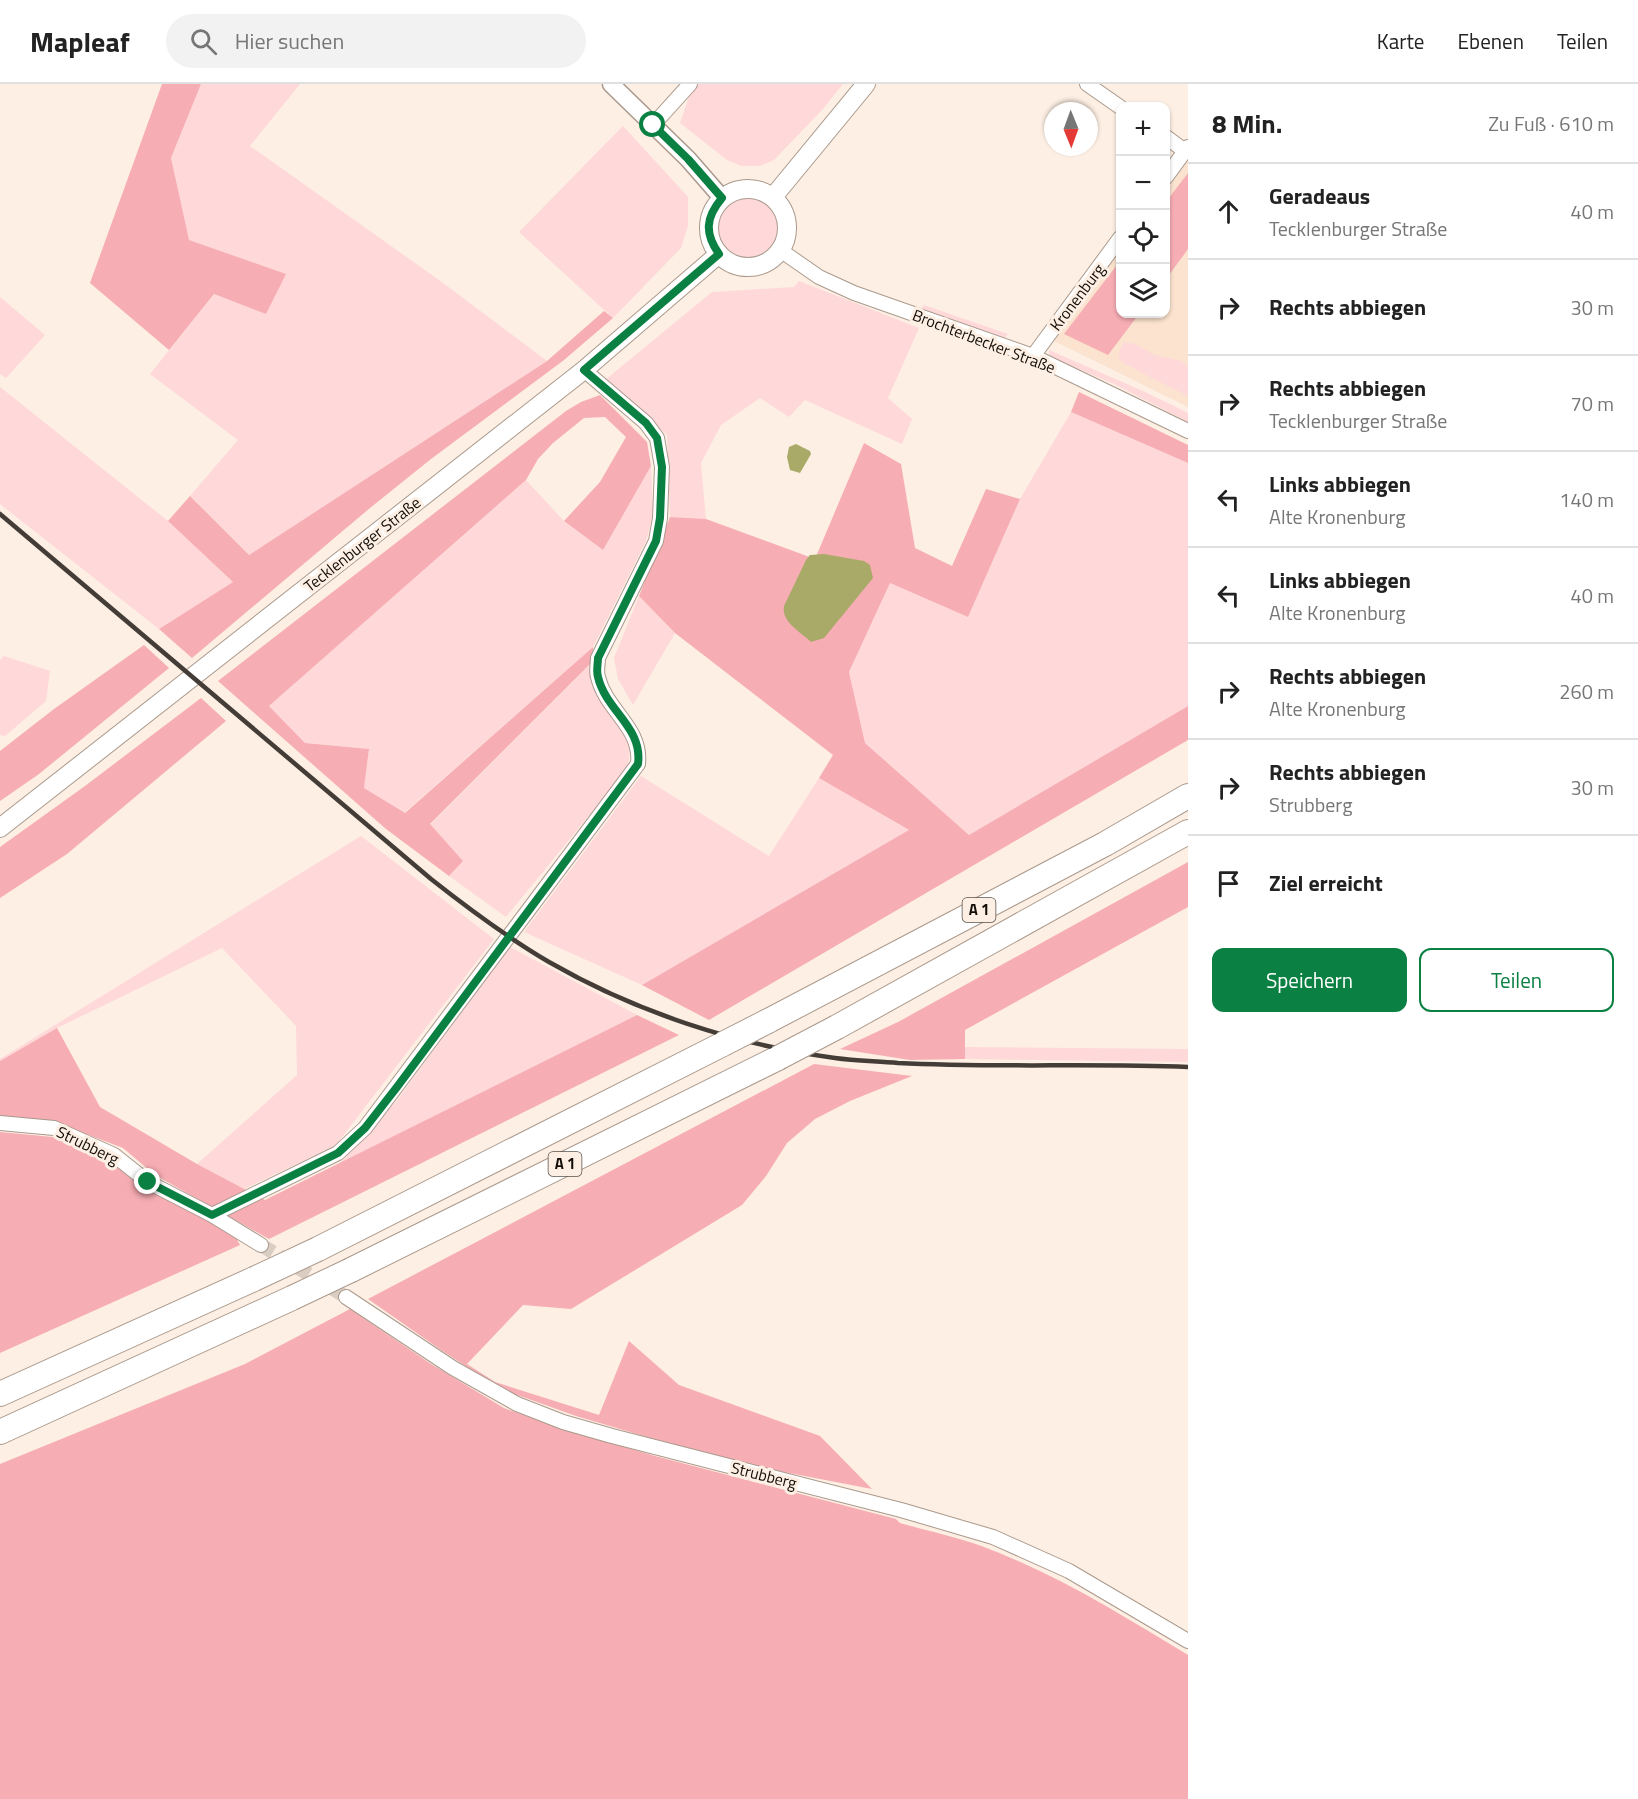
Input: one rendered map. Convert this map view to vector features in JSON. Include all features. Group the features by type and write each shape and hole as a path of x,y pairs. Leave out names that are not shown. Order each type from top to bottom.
{"highway":[{"name":"A 1","path":"0,1394 318,1249 768,1021 1104,844 1188,796"},
{"name":"A 1","path":"0,1432 351,1270 778,1058 1188,832"}],"main road":[{"path":"773,197 866,84"},
{"path":"746,188 760,190 773,197 786,216 788,228 786,239 780,250 770,260 758,266 744,267 730,263 719,254 710,238 709,220 714,208 722,198 733,191 746,188"},
{"name":"Tecklenburger Straße","path":"0,828 584,370 719,254"}],"street":[{"path":"611,84 688,159 722,198"},
{"path":"653,125 690,84"},
{"path":"1087,84 1116,104"},
{"path":"1170,139 1187,149 1170,172"},
{"name":"Kronenburg","path":"1033,356 1116,243"},
{"name":"Brochterbecker Straße","path":"780,250 819,277 854,293 1033,356 1188,431"},
{"path":"212,1215 338,1153 365,1128 638,764 640,752 637,740 603,693 597,675 598,658 656,541 660,518 662,467 657,438 646,423 584,370"},
{"name":"Strubberg","path":"0,1123 54,1128 114,1155 148,1182 212,1215 261,1245"},
{"name":"Strubberg","path":"346,1297 453,1368 517,1404 563,1422 612,1436 901,1510 993,1537 1069,1571 1188,1641"}],"shaded area":[{"path":"162,84 201,84 171,158 189,240 286,274 266,314 214,294 169,350 90,283"},
{"path":"201,84 300,84 250,146 439,280 547,361 249,555 190,496 238,440 150,374 214,294 266,314 285,274 188,240 171,158"},
{"path":"697,84 843,84 823,109 774,160 760,166 741,166 727,160 680,123 690,94"},
{"path":"623,126 688,197 688,226 681,248 613,318 519,232"},
{"path":"1188,159 1188,407 1052,340 1116,254 1116,318 1170,318 1170,184"},
{"path":"1188,173 1188,249 1170,274 1170,210 1170,197"},
{"path":"748,197 765,202 773,210 778,227 773,244 765,252 748,257 731,252 723,244 718,227 723,210 731,202"},
{"path":"1116,266 1116,318 1136,318 1108,355 1064,334"},
{"path":"799,281 919,328 888,398 912,419 902,444 805,400 789,417 760,398 721,425 701,463 706,519 670,517 667,435 605,380 712,292 794,287"},
{"path":"0,297 45,335 6,378 0,374"},
{"path":"924,305 1008,334 1005,338 922,309"},
{"path":"604,311 613,318 564,360 431,459 192,658 159,629 233,582 168,521 190,496 249,555 547,361"},
{"path":"1124,342 1135,344 1154,355 1182,361 1188,367 1188,396 1120,360 1119,353"},
{"path":"1049,350 1188,413 1188,422 1114,384 1052,358"},
{"path":"0,387 168,521 233,582 159,629 0,504"},
{"path":"1079,392 1188,445 1188,463 1071,412"},
{"path":"600,395 647,442 651,466 603,550 564,521 600,482 626,437 605,417 584,418 553,443 538,459 526,480 269,706 305,743 369,749 364,788 405,813 593,647 594,660 430,824 463,861 449,876 386,829 218,681 566,411"},
{"path":"1071,412 1188,463 1188,706 969,835 865,743 849,672 890,583 968,617 1020,499"},
{"path":"864,443 901,464 915,548 952,566 986,489 1020,499 968,617 890,583 849,672 865,743 969,835 1188,706 1188,740 709,1020 642,985 909,830 819,778 833,755 675,633 639,596 670,517 706,519 815,559"},
{"path":"796,444 810,451 811,454 800,473 790,470 787,457 789,447"},
{"path":"651,466 653,515 646,541 593,647 404,813 364,788 369,749 305,743 269,706 526,480 564,521 603,550"},
{"path":"824,554 864,561 870,565 873,578 824,638 811,642 789,622 784,606 806,560 810,555"},
{"path":"639,596 675,633 633,705 618,679 614,658"},
{"path":"144,645 169,668 39,774 0,801 0,751 54,709"},
{"path":"4,656 50,671 46,701 5,736 0,735 0,660"},
{"path":"594,660 626,718 620,728 630,748 628,768 506,917 449,876 463,861 430,825"},
{"path":"201,698 226,721 67,854 0,898 0,847"},
{"path":"641,776 769,856 819,778 910,831 642,985 524,932"},
{"path":"361,836 494,939 336,1145 244,1189 197,1164 297,1075 296,1026 222,948 57,1028 0,1061 0,1059"},
{"path":"1188,862 1188,907 965,1030 965,1059 910,1060 840,1049 898,1022"},
{"path":"510,947 637,1015 340,1163 398,1099"},
{"path":"637,1015 679,1035 269,1239 155,1175 123,1148 52,1121 0,1117 0,1061 57,1028 100,1107 197,1164 265,1200"},
{"path":"965,1047 1188,1049 1188,1062 965,1059"},
{"path":"814,1064 912,1076 850,1101 815,1119 787,1143 766,1176 742,1205 571,1309 523,1305 467,1364 495,1382 599,1415 629,1341 679,1385 820,1436 872,1489 763,1468 576,1416 509,1392 441,1350 368,1299"},
{"path":"0,1132 53,1137 110,1160 235,1236 240,1245 0,1353"},
{"path":"350,1309 431,1364 504,1408 554,1426 655,1456 896,1519 900,1523 974,1543 1063,1582 1113,1610 1188,1655 1188,1799 0,1799 0,1464 245,1364"}],"tunnel":[{"path":"261,1245 346,1297"}],"railway":[{"path":"0,514 445,890 534,953 616,996 652,1011 724,1035 761,1045 843,1059 934,1064 1188,1067"}],"route":[{"path":"148,1182 212,1215 338,1153 365,1128 397,1087 508,936 632,776 638,764 640,752 637,740 603,693 597,675 598,658 656,541 660,518 662,467 657,438 646,423 584,370 719,254 712,244 709,220 714,208 722,198 688,159 653,125"}]}
